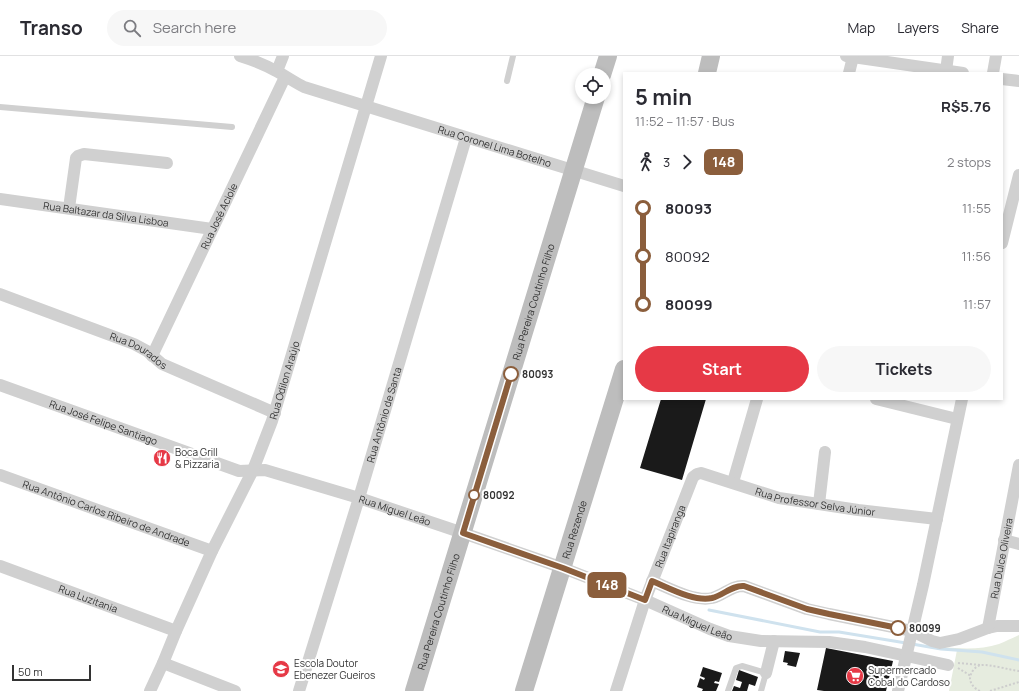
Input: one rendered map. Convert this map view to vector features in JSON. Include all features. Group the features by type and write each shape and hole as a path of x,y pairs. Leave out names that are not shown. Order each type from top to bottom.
{"street":[{"name":"Rua Coronel Lima Botelho","path":"240,56 253,60 304,87 573,172 623,186"},
{"name":"Rua José Aciole","path":"152,356 268,112 281,74 283,56"},
{"name":"Rua Odilon Araújo","path":"150,691 212,551 253,470 274,413 381,56"},
{"path":"604,68 608,56"},
{"path":"707,72 711,56"},
{"path":"848,72 849,56 909,69 953,72"},
{"path":"946,71 948,56"},
{"path":"993,72 996,56"},
{"path":"1003,79 1019,81"},
{"name":"Rua Pereira Coutinho Filho","path":"414,691 594,104"},
{"name":"Rua Antônio de Santa","path":"299,691 359,498 466,138"},
{"path":"69,208 76,158 78,156 84,154 167,163"},
{"path":"1003,235 1007,203 1019,175"},
{"name":"Rua Baltazar da Silva Lisboa","path":"0,199 212,229"},
{"name":"Rua Dourados","path":"0,294 134,344 148,351 162,364 274,413"},
{"name":"Rua Rezende","path":"524,691 623,372"},
{"name":"Rua José Felipe Santiago","path":"0,385 240,471 253,470"},
{"path":"733,482 757,400"},
{"path":"880,400 957,419"},
{"path":"898,691 937,519 962,400"},
{"path":"819,504 825,452"},
{"name":"Rua Dulce Oliveira","path":"988,628 1019,464"},
{"name":"Rua Miguel Leão","path":"253,470 265,470 359,498 463,533 563,568 645,600 729,636 761,641 829,642 906,654 948,665"},
{"name":"Rua Professor Selva Júnior","path":"697,474 701,473 733,482 779,498 937,519"},
{"name":"Rua Itapiranga","path":"616,691 652,581 693,477 697,474"},
{"name":"Rua Antônio Carlos Ribeiro de Andrade","path":"0,475 212,551"},
{"path":"1004,540 1019,544"},
{"name":"Rua Luzitania","path":"0,566 176,631"},
{"path":"652,581 694,598 702,599 713,598 736,587 744,586 807,609 912,633 928,640 940,643 959,639 997,626 1019,626"},
{"path":"766,673 774,641"},
{"path":"163,663 235,691"}],"lane":[{"path":"507,81 513,56"},
{"path":"0,107 232,128"},
{"path":"728,691 736,668 742,666 766,673 760,691"}],"path":[{"path":"971,676 955,666 956,663 982,665 1019,671"},
{"path":"980,691 972,685 971,676 975,668 982,665"},
{"path":"990,691 1019,682"}],"shaded area":[{"path":"1019,635 1019,691 949,691 957,650 920,645 980,648 999,644"}],"building":[{"path":"661,400 706,400 682,480 640,468"},
{"name":"Supermercado Cobal do Cardoso","path":"826,648 893,661 886,691 817,690"},
{"path":"785,651 800,653 796,667 787,665 788,663 783,662"},
{"path":"703,667 722,673 719,682 715,681 714,683 719,684 716,691 702,691 703,689 697,687 700,678 704,680 705,678 700,676"},
{"path":"739,670 758,677 755,686 749,684 747,691 732,691 734,686 740,688 742,682 736,680"}],"waterway":[{"path":"709,610 820,632 839,632 906,643"},
{"path":"912,644 941,649 982,652 1019,660"}],"bus line":[{"name":"148","path":"511,374 463,533 563,568 645,600 652,581 694,598 702,599 713,598 736,587 744,586 807,609 898,628"}],"place":[{"name":"80093","path":"511,374"},
{"name":"Boca Grill & Pizzaria","path":"162,458"},
{"name":"80092","path":"474,495"},
{"name":"80099","path":"898,628"},
{"name":"Escola Doutor Ebenezer Gueiros","path":"281,669"},
{"name":"Supermercado Cobal do Cardoso","path":"855,676"}]}
